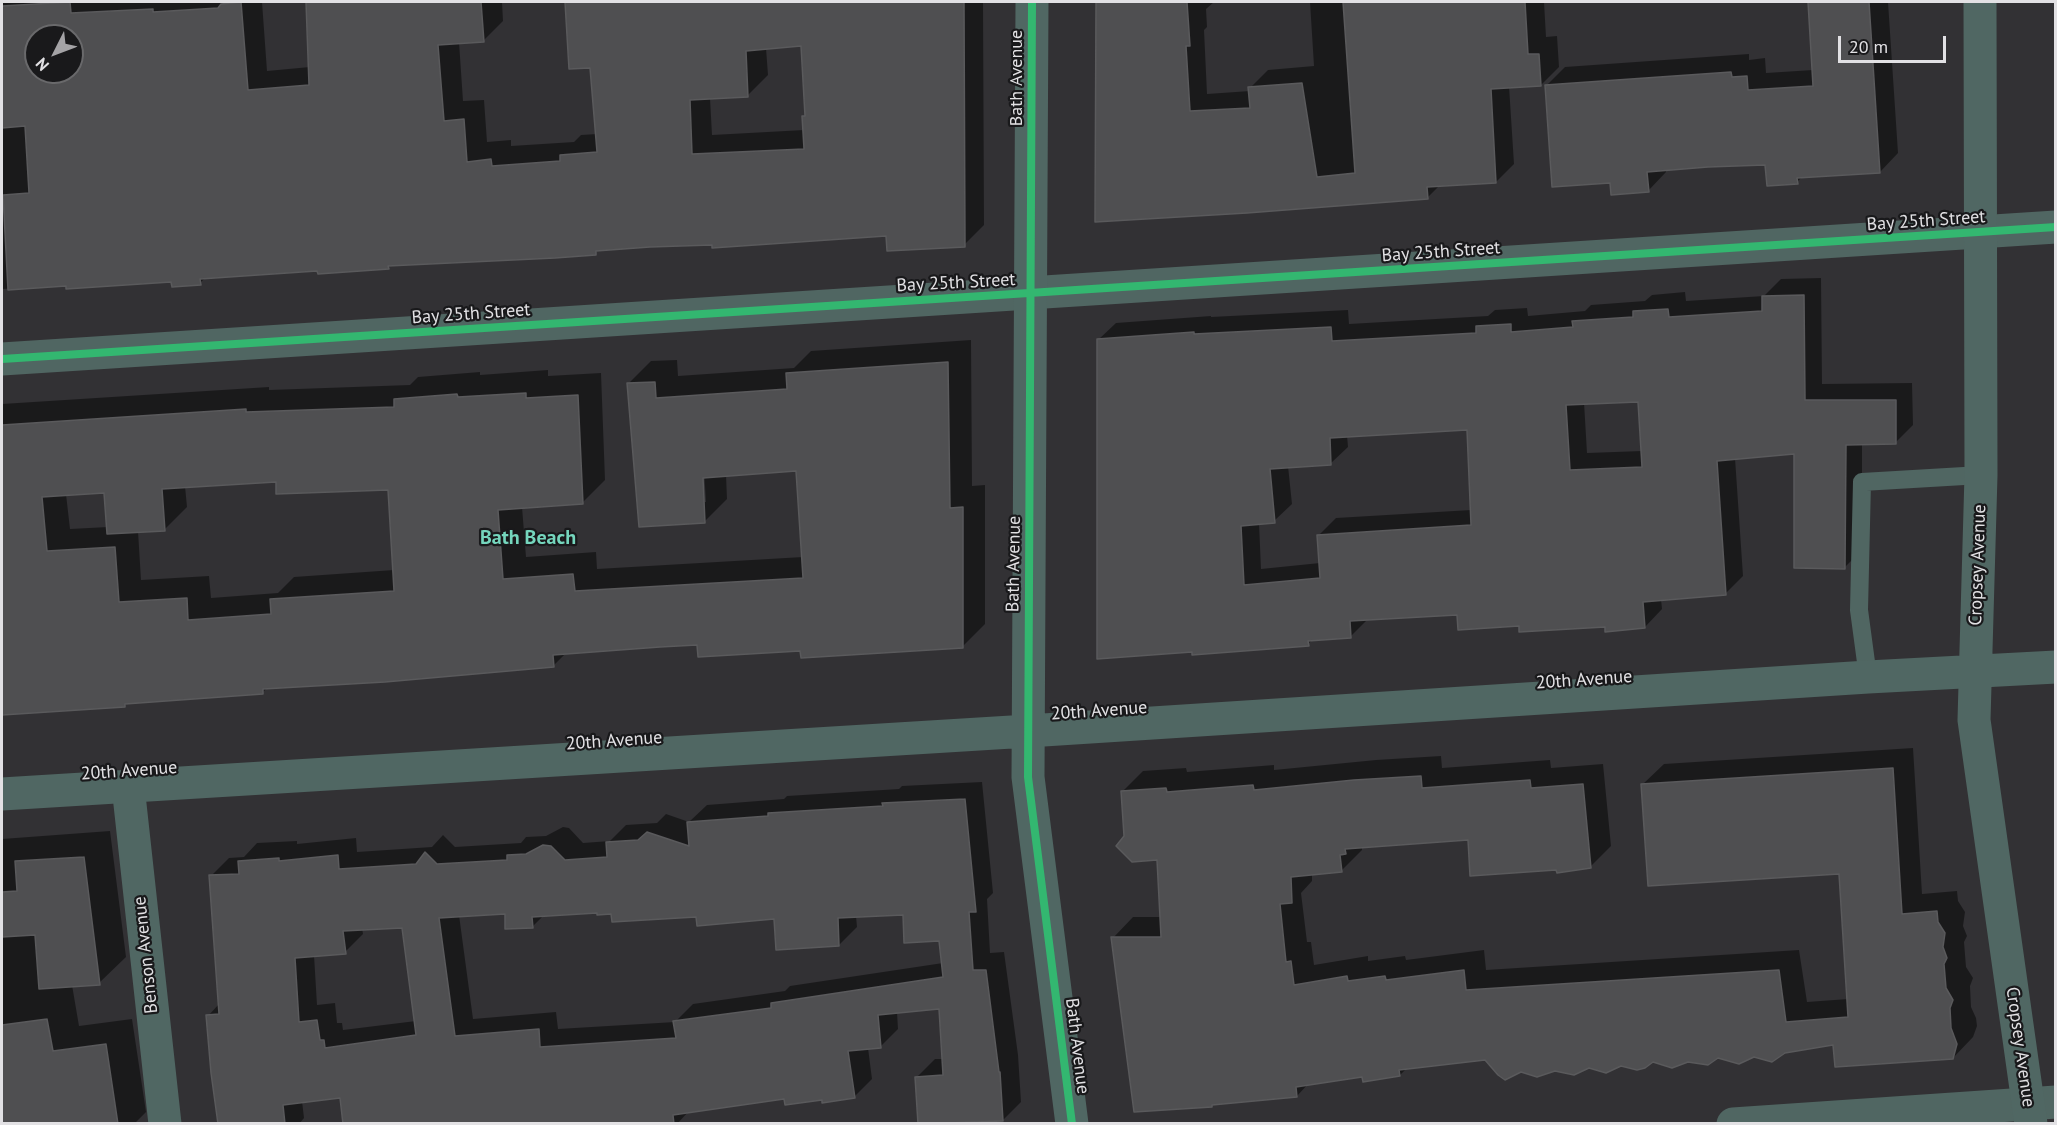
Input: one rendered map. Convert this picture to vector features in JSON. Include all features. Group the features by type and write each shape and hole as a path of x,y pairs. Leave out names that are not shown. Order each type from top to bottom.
{"street":[{"name":"Bath Avenue","path":"1032,2 1028,777 1072,1124"},
{"name":"Cropsey Avenue","path":"1980,2 1981,475 1974,720 2038,1110"},
{"name":"Bay 25th Street","path":"2,358 2055,227"},
{"name":"20th Avenue","path":"2,794 2055,667"},
{"name":"Benson Avenue","path":"128,786 165,1124"},
{"path":"1733,1124 2038,1110"}],"lane":[{"path":"1868,677 1859,610 1862,482 1981,475"}],"building":[{"path":"70,2 71,13 153,9 153,12 218,8 221,4 241,2 248,90 309,85 306,2 481,2 484,42 438,45 444,121 464,119 467,162 491,159 492,166 560,161 560,155 597,152 590,68 569,69 565,2 964,2 965,247 887,251 886,236 712,248 712,245 650,247 596,251 596,255 555,258 388,266 389,269 318,274 317,271 200,279 201,285 172,287 171,282 66,289 66,286 8,290 3,195 29,193 25,126 2,128 2,6","holes":["801,46 805,116 802,116 804,149 692,154 690,100 748,97 746,51"]},
{"path":"1096,2 1187,2 1190,46 1186,46 1190,111 1250,108 1248,87 1302,83 1317,177 1355,173 1343,2 1525,2 1528,54 1539,54 1541,86 1491,89 1496,183 1427,187 1428,199 1095,222"},
{"path":"1808,2 1869,2 1880,173 1797,178 1798,184 1767,186 1765,165 1708,167 1647,172 1649,192 1611,195 1610,183 1552,187 1545,85 1731,72 1732,77 1747,76 1748,90 1813,86"},
{"path":"1804,295 1805,400 1896,400 1896,444 1846,445 1845,569 1794,568 1794,454 1717,461 1726,595 1643,602 1645,628 1605,632 1605,627 1519,632 1519,626 1458,630 1457,615 1350,621 1351,638 1308,641 1309,646 1192,655 1192,652 1097,659 1097,339 1194,332 1194,334 1331,327 1332,341 1476,333 1476,326 1511,324 1511,332 1573,327 1572,321 1633,317 1633,311 1668,309 1669,317 1762,311 1762,296","holes":["1638,402 1642,467 1570,470 1566,405","1467,430 1471,525 1317,535 1320,578 1244,585 1241,526 1275,523 1270,469 1331,465 1330,438"]},
{"path":"948,362 950,508 963,507 963,648 801,658 800,651 698,657 697,645 660,647 553,655 554,667 385,682 263,689 263,694 125,704 125,707 2,715 2,425 246,409 246,412 394,407 394,399 457,394 458,397 526,393 526,398 578,395 583,504 498,510 503,579 573,574 575,591 803,578 796,471 703,478 705,523 639,527 627,383 655,382 656,398 787,389 786,373","holes":["276,482 276,494 388,490 394,591 270,599 271,614 188,620 187,598 119,602 115,547 47,551 42,497 104,493 107,534 165,531 162,489"]},
{"path":"1893,768 1902,914 1937,911 1938,922 1945,933 1943,947 1947,958 1944,964 1946,988 1953,1000 1950,1008 1951,1028 1957,1044 1953,1059 1835,1067 1833,1045 1785,1053 1772,1062 1754,1057 1739,1064 1718,1058 1708,1065 1688,1062 1672,1068 1653,1062 1637,1070 1621,1066 1606,1073 1589,1068 1574,1075 1555,1071 1537,1077 1521,1072 1505,1080 1485,1060 1399,1070 1400,1076 1363,1082 1362,1077 1296,1087 1297,1097 1212,1105 1212,1107 1134,1112 1111,937 1161,937 1157,860 1132,862 1116,846 1124,836 1121,791 1166,788 1167,792 1253,785 1254,790 1421,776 1422,788 1530,780 1531,788 1583,784 1591,868 1557,873 1556,870 1470,876 1468,840 1345,849 1346,854 1340,855 1342,872 1291,877 1292,903 1280,904 1286,962 1291,961 1294,985 1347,976 1348,981 1385,976 1386,980 1464,970 1466,990 1779,970 1786,1022 1848,1017 1839,874 1648,886 1641,784"},
{"path":"965,799 976,912 969,912 973,970 986,970 1000,1072 1003,1121 918,1124 915,1077 943,1075 939,1009 878,1015 881,1048 848,1051 855,1098 785,1105 784,1099 673,1115 674,1124 343,1124 340,1098 283,1105 285,1124 218,1124 206,1015 219,1014 209,875 239,874 238,861 279,858 279,861 338,855 339,869 416,864 425,852 437,864 507,860 507,855 526,854 543,845 551,846 565,860 607,857 606,842 638,840 647,832 689,846 687,822 768,816 768,813 883,806 882,803","holes":["597,913 597,915 611,914 612,922 696,917 697,926 774,919 776,950 839,946 838,918 903,915 904,943 939,941 943,977 771,1003 771,1008 673,1021 676,1038 540,1047 539,1029 455,1036 439,918 505,914 505,929 533,928 532,917","402,928 416,1035 325,1048 324,1040 320,1040 317,1020 299,1022 295,958 346,954 343,931"]},
{"path":"84,857 100,985 39,989 35,935 2,937 2,892 17,891 15,861"},
{"path":"47,1019 53,1051 106,1044 118,1124 2,1124 2,1025"}],"cycle path":[{"path":"1032,2 1028,777 1072,1124"},
{"path":"2,359 2056,227"}],"district":[{"name":"Bath Beach","path":"528,538"}]}
